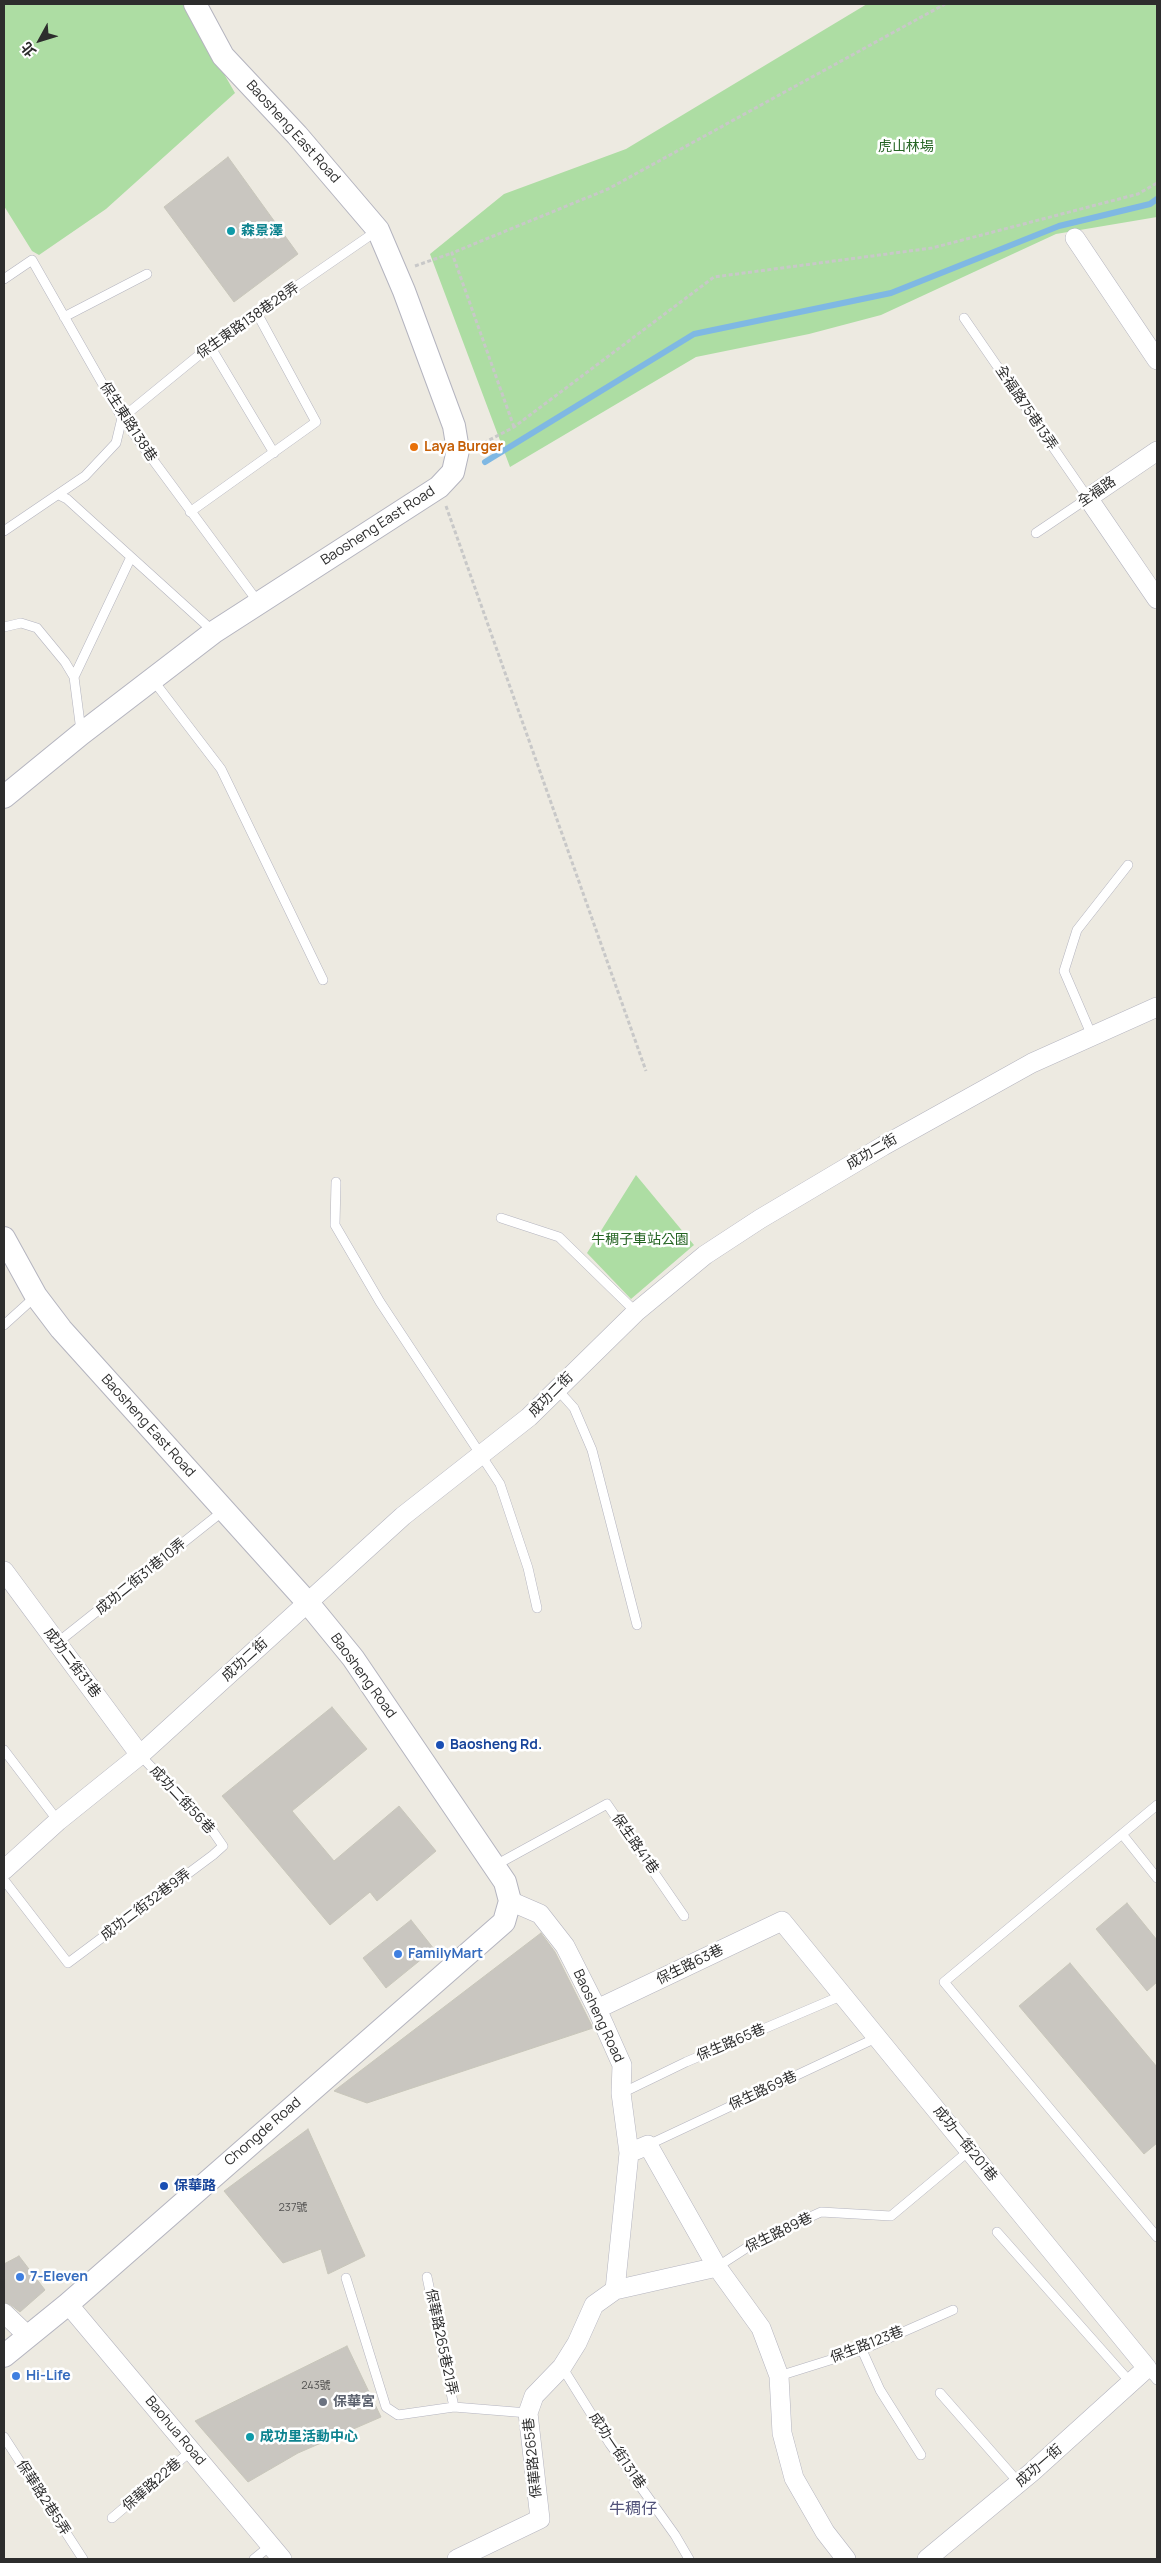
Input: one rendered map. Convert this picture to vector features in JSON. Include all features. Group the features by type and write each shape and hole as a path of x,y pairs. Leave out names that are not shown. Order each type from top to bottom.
{"street":[{"name":"Baosheng East Road","path":"4,798 81,734 214,632 439,487 453,472 458,450 454,426 392,261 378,230 297,135 223,56 195,4"},
{"path":"1075,238 1157,360"},
{"name":"全福路","path":"1088,498 1157,451"},
{"path":"1088,498 1157,599"},
{"name":"成功二街","path":"4,1870 58,1820 140,1755 402,1516 529,1417 636,1312 705,1255 760,1219 883,1146 1032,1063 1157,1007"},
{"name":"Baosheng East Road","path":"4,1238 36,1296 61,1329 308,1603"},
{"name":"成功二街31巷","path":"4,1573 140,1755"},
{"name":"Baosheng Road","path":"308,1603 353,1658 505,1882 510,1901 540,1914 565,1946 598,2009 622,2064 621,2093 628,2153 615,2290"},
{"name":"Chongde Road","path":"4,2356 68,2304 504,1922 510,1901"},
{"name":"保生路63巷","path":"598,2009 782,1921"},
{"name":"成功一街201巷","path":"782,1921 1152,2374"},
{"path":"628,2153 648,2145 717,2267 761,2328 779,2376 782,2433 794,2478 825,2532 846,2559"},
{"name":"保華路265巷","path":"457,2559 540,2519 528,2413 534,2396 562,2367 577,2343 594,2305 615,2290 717,2267"},
{"name":"Baohua Road","path":"68,2304 276,2552"},
{"path":"4,2313 28,2336"},
{"name":"成功一街","path":"927,2559 1019,2483 1131,2383 1152,2374"}],"lane":[{"name":"保生東路138巷28弄","path":"122,418 210,346 258,315 378,230"},
{"name":"保生東路138巷","path":"4,279 32,260 122,418 258,602"},
{"path":"64,317 147,274"},
{"path":"190,512 316,422 258,315"},
{"name":"全福路75巷13弄","path":"964,318 1088,498"},
{"path":"210,346 274,453"},
{"path":"4,531 85,476 116,443 122,418"},
{"path":"59,495 67,499 214,632"},
{"name":"全福路","path":"1036,533 1088,498"},
{"path":"74,678 131,557"},
{"path":"4,627 21,623 37,628 65,662 74,678 81,734"},
{"path":"152,679 221,769 323,980"},
{"path":"1092,1036 1064,970 1077,930 1128,865"},
{"path":"336,1182 335,1225 380,1302 500,1484 528,1568 537,1608"},
{"path":"501,1218 559,1237 636,1312"},
{"path":"4,1325 36,1296"},
{"path":"557,1389 574,1408 592,1450 637,1625"},
{"name":"成功二街31巷10弄","path":"57,1643 224,1510"},
{"path":"4,1750 58,1820"},
{"name":"成功二街56巷","path":"140,1755 214,1833 223,1846"},
{"name":"保生路41巷","path":"494,1866 606,1804 684,1916"},
{"path":"1157,1805 944,1982 1154,2227 1157,2237"},
{"path":"1122,1834 1157,1878"},
{"name":"成功二街32巷9弄","path":"4,1880 68,1963 223,1846"},
{"name":"保生路65巷","path":"621,2093 686,2062 843,1995"},
{"name":"保生路69巷","path":"648,2145 878,2037"},
{"name":"保生路89巷","path":"717,2267 757,2241 821,2212 891,2216 970,2150"},
{"path":"997,2232 1131,2383"},
{"name":"保華路265巷21弄","path":"427,2277 454,2408"},
{"name":"保華路265巷21弄","path":"346,2278 386,2407 398,2416 454,2408 528,2413"},
{"name":"保生路123巷","path":"779,2376 862,2350 953,2310"},
{"path":"862,2350 880,2390 921,2455"},
{"name":"成功一街131巷","path":"562,2367 610,2444 689,2559"},
{"path":"940,2393 1019,2483"},
{"name":"保華路2巷5弄","path":"4,2437 83,2559"},
{"name":"保華路22巷","path":"112,2518 191,2451"},
{"path":"254,2559 276,2552"}],"path":[{"path":"392,261 416,266 608,189 945,4"},
{"path":"458,450 483,445 514,427 714,277 932,248 1138,194 1157,182"},
{"path":"452,253 514,427"},
{"path":"439,487 646,1071"}],"green space":[{"path":"4,4 184,4 235,93 106,209 39,255 32,251 4,206"},
{"name":"虎山林場","path":"867,4 1157,4 1157,217 1056,234 881,315 809,334 696,357 510,467 430,254 504,194 626,149"},
{"name":"牛稠子車站公園","path":"636,1175 694,1245 631,1299 587,1253"}],"building":[{"name":"森景澤","path":"228,157 298,254 234,302 164,207"},
{"path":"332,1707 367,1749 292,1811 334,1861 399,1806 436,1851 377,1901 370,1892 330,1925 222,1796"},
{"path":"1127,1903 1157,1940 1157,1982 1147,1991 1096,1929"},
{"name":"FamilyMart","path":"411,1920 434,1949 386,1988 363,1958"},
{"path":"541,1933 555,1952 593,2028 367,2103 334,2091"},
{"path":"1070,1963 1157,2067 1157,2143 1144,2154 1019,2006"},
{"path":"308,2129 365,2256 328,2274 321,2249 283,2263 224,2191"},
{"name":"7-Eleven","path":"19,2256 45,2290 20,2312 4,2302 4,2264"},
{"path":"347,2346 381,2417 298,2453 248,2482 195,2421"}],"waterway":[{"path":"485,462 694,334 891,293 1059,226 1150,204 1157,199"}],"place":[{"name":"森景澤","path":"231,231"},
{"name":"Laya Burger","path":"414,447"},
{"name":"Baosheng Rd.","path":"440,1745"},
{"name":"FamilyMart","path":"398,1954"},
{"name":"保華路","path":"164,2186"},
{"name":"7-Eleven","path":"20,2277"},
{"name":"Hi-Life","path":"16,2376"},
{"name":"保華宮","path":"323,2402"},
{"name":"成功里活動中心","path":"250,2437"}],"district":[{"name":"牛稠仔","path":"633,2510"}]}
